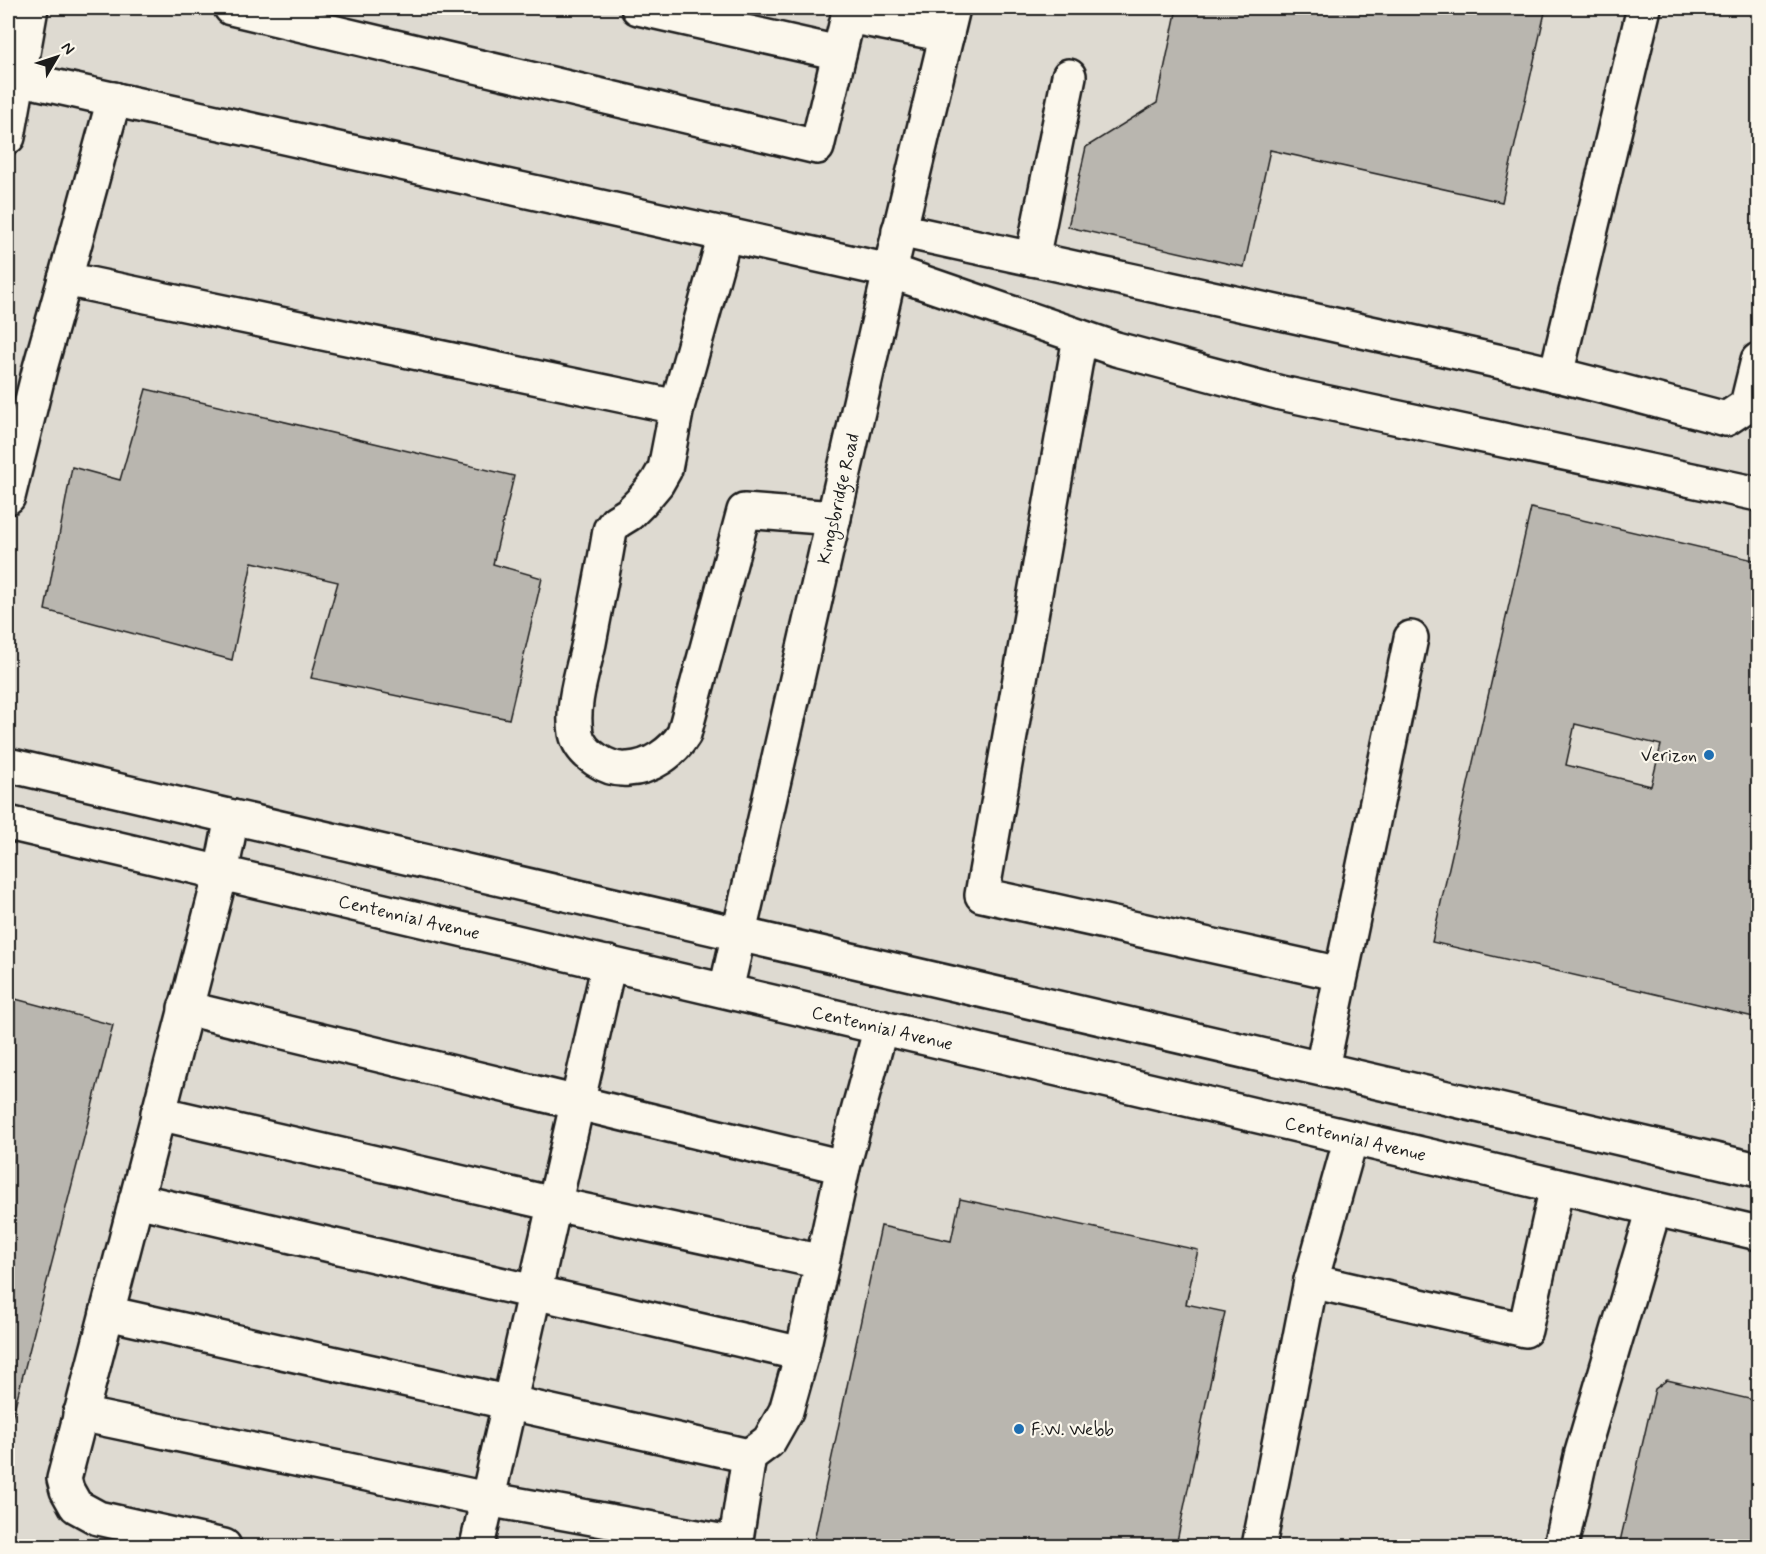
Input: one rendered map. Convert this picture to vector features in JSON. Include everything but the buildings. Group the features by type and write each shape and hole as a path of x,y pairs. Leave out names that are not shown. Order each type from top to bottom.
{"main road":[{"path":"8,137 14,77 31,8"},
{"path":"231,8 817,147 849,12 950,21"},
{"path":"638,8 839,53"},
{"path":"1556,375 1644,8"},
{"name":"Kingsbridge Road","path":"726,990 890,272 950,21"},
{"path":"1032,259 1069,76"},
{"path":"14,77 890,272 1116,349 1281,393 1758,494"},
{"path":"8,497 40,368 114,99"},
{"path":"900,230 1212,296 1556,375 1726,419 1747,405 1758,360"},
{"path":"725,235 676,407 665,469 641,502 629,514 616,522 610,530 577,699 576,734 584,750 601,762 621,770 636,769 657,761 679,742 684,734 744,511 834,518"},
{"path":"65,279 676,407"},
{"path":"1080,337 982,895 1341,974"},
{"path":"1322,1068 1411,638"},
{"path":"16,763 232,817 1758,1170"},
{"path":"224,1546 98,1518 76,1506 64,1479 221,873 232,817"},
{"name":"Centennial Avenue","path":"8,823 1758,1233"},
{"path":"477,1546 609,963"},
{"path":"185,1008 843,1167"},
{"path":"80,1414 488,1499 736,1545 749,1456 770,1441 786,1411 802,1354 843,1167 881,1027"},
{"path":"158,1113 554,1204 822,1262"},
{"path":"1259,1546 1311,1281 1351,1138"},
{"path":"1311,1281 1525,1330 1557,1186"},
{"path":"135,1200 802,1354"},
{"path":"1561,1546 1581,1456 1654,1209"},
{"path":"106,1313 749,1456"}],"shaded area":[{"path":"8,8 1758,8 1758,1546 8,1546"}],"place":[{"name":"Verizon","path":"1709,755"},
{"name":"F.W. Webb","path":"1019,1429"}]}
